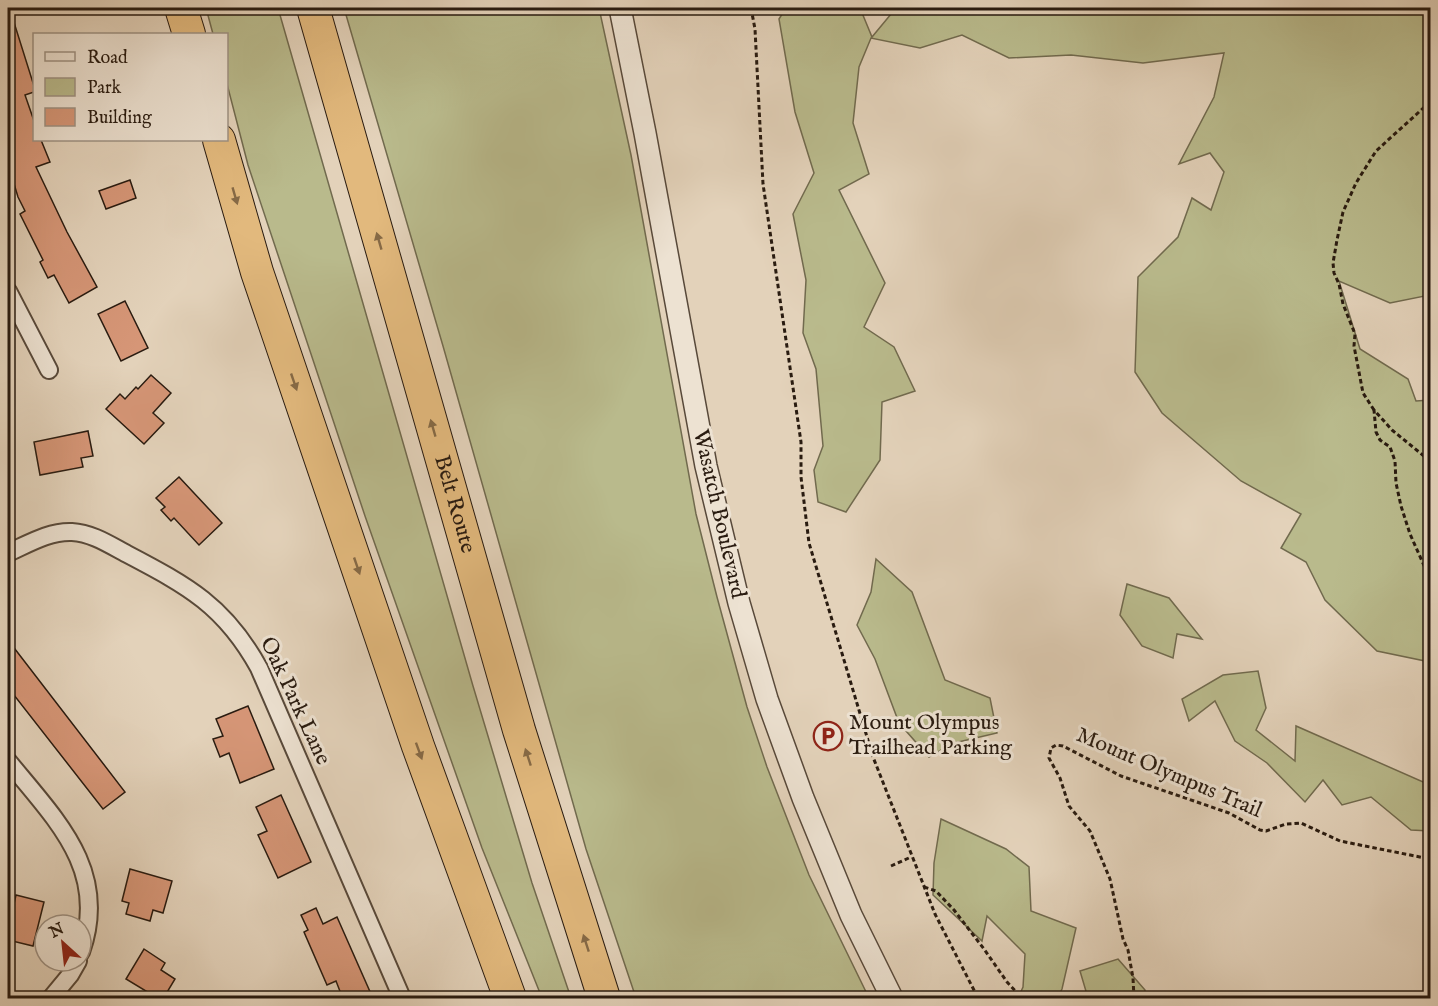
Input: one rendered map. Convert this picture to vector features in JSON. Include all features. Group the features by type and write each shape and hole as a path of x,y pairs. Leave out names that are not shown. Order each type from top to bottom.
{"highway":[{"path":"181,8 189,33"},
{"name":"Belt Route","path":"313,8 519,730 604,999"},
{"path":"219,141 268,306 418,747 510,999"}],"street":[{"name":"Wasatch Boulevard","path":"620,8 706,466 739,603 768,699 803,798 851,915 892,999"},
{"path":"8,291 49,370"},
{"name":"Oak Park Lane","path":"8,553 49,535 71,532 92,536 192,589 221,614 235,630 259,668 402,999"},
{"path":"8,761 58,824 82,863 89,894 89,913"},
{"path":"51,999 71,973"}],"path":[{"path":"751,8 755,29 763,184 801,442 801,477 809,543 884,789 941,929 978,999"},
{"path":"1431,102 1376,151 1356,183 1343,212 1333,263 1343,304 1355,334 1354,346 1363,393 1374,410 1392,430 1431,460"},
{"path":"1374,410 1376,432 1380,440 1390,447 1395,461 1401,506 1410,534 1431,579"},
{"name":"Mount Olympus Trail","path":"1134,999 1128,950 1123,939 1110,879 1090,831 1069,806 1060,778 1049,758 1051,748 1056,745 1063,746 1121,776 1228,813 1260,830 1266,831 1286,824 1301,823 1340,841 1431,859"},
{"path":"891,866 911,857"},
{"path":"924,887 936,891 954,910 1022,999"}],"green space":[{"path":"206,8 278,8 473,686 532,883 571,998 542,998 482,848 365,516 248,165 228,88 228,33 213,33"},
{"path":"344,8 599,8 631,155 696,514 747,707 767,767 809,875 869,998 636,998 586,849"},
{"path":"786,8 860,8 872,37 896,8 1430,8 1430,295 1390,303 1339,281 1360,349 1408,379 1416,401 1430,400 1430,662 1377,651 1325,600 1306,562 1281,548 1301,514 1241,481 1162,413 1135,372 1138,277 1178,237 1192,198 1211,210 1224,172 1210,153 1179,164 1214,97 1224,53 1143,63 1071,55 1009,58 962,35 920,48 871,38 859,67 853,123 869,174 839,190 885,283 864,327 894,347 915,391 882,402 880,460 846,512 818,502 814,470 823,446 816,369 803,333 806,280 793,214 814,173 795,112 779,19"},
{"path":"876,559 912,592 945,680 990,698 997,733 954,743 929,757 899,723 875,659 857,625 871,592"},
{"path":"1127,584 1169,598 1202,639 1177,634 1173,658 1142,646 1120,615"},
{"path":"1258,671 1266,708 1256,730 1295,761 1296,726 1430,785 1430,831 1411,830 1371,797 1342,805 1323,780 1305,802 1267,763 1235,741 1215,701 1189,721 1182,699 1223,675"},
{"path":"941,819 1006,849 1029,867 1031,911 1076,928 1062,989 1057,998 1018,998 1023,987 1025,954 987,916 982,941 933,895 934,863"},
{"path":"1118,959 1145,990 1145,998 1088,998 1080,971"}],"building":[{"path":"12,16 33,83 33,92 25,95 33,118 33,141 41,141 50,162 36,167 67,232 97,287 69,303 54,275 48,278 40,262 43,260 20,214 25,211 18,197 8,164 8,17"},
{"path":"130,180 136,198 106,209 99,191"},
{"path":"125,301 148,348 121,361 98,314"},
{"path":"151,375 171,393 153,413 164,423 144,444 106,409 120,394 125,399"},
{"path":"88,431 93,456 81,458 83,467 40,475 34,442"},
{"path":"179,477 222,523 199,545 174,518 171,521 161,510 165,507 156,498"},
{"path":"8,640 125,792 103,809 14,695 8,700"},
{"path":"248,706 274,769 240,783 229,753 220,757 213,739 223,736 216,719"},
{"path":"281,795 311,862 278,878 258,835 267,831 256,807"},
{"path":"130,869 172,881 163,913 153,910 150,921 126,914 129,903 122,901"},
{"path":"16,895 44,902 41,913 33,913 33,946 8,940"},
{"path":"316,908 323,924 337,917 371,994 362,999 343,999 336,981 327,985 304,932 308,930 301,915"},
{"path":"144,949 165,963 161,970 175,979 163,999 159,999 126,979"}],"place":[{"name":"Mount Olympus Trailhead Parking","path":"828,736"}]}
